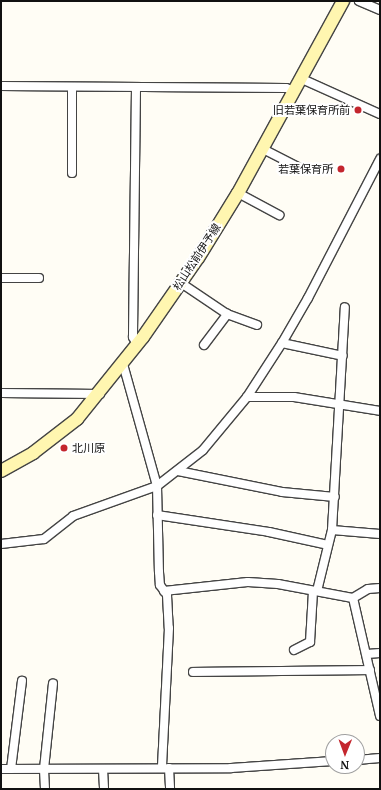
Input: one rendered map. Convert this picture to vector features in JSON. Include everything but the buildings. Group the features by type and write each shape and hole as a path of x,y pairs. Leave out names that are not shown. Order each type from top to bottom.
{"main road":[{"name":"松山松前伊予線","path":"1,471 55,438 77,419 100,394 137,345 181,283 238,193 302,79 343,1"}],"street":[{"path":"359,1 380,10"},
{"path":"302,79 380,114"},
{"path":"1,86 286,88 295,91"},
{"path":"72,87 72,174"},
{"path":"136,88 133,337 137,345"},
{"path":"262,149 304,170"},
{"path":"1,544 44,539 73,516 157,486 203,450 247,397 282,343 308,298 380,159"},
{"path":"238,193 279,214"},
{"path":"1,278 39,278"},
{"path":"181,283 227,314 257,325"},
{"path":"294,650 310,642 315,591 332,530 345,307"},
{"path":"204,345 227,314"},
{"path":"282,343 343,356"},
{"path":"123,364 157,486 160,585 167,595 169,628 165,768 170,789"},
{"path":"1,393 100,394"},
{"path":"247,397 294,397 340,403 380,411"},
{"path":"178,471 282,492 335,497"},
{"path":"157,514 269,532 328,546"},
{"path":"332,530 380,534"},
{"path":"164,591 248,582 353,598 368,589 380,588"},
{"path":"353,598 380,716"},
{"path":"367,654 380,653"},
{"path":"193,672 370,670"},
{"path":"11,769 22,681"},
{"path":"45,789 44,769 53,683"},
{"path":"365,759 380,758"},
{"path":"1,769 103,770 231,768 325,762"},
{"path":"103,770 104,789"}],"place":[{"name":"旧若葉保育所前","path":"358,110"},
{"name":"若葉保育所","path":"341,169"},
{"name":"北川原","path":"64,448"}]}
